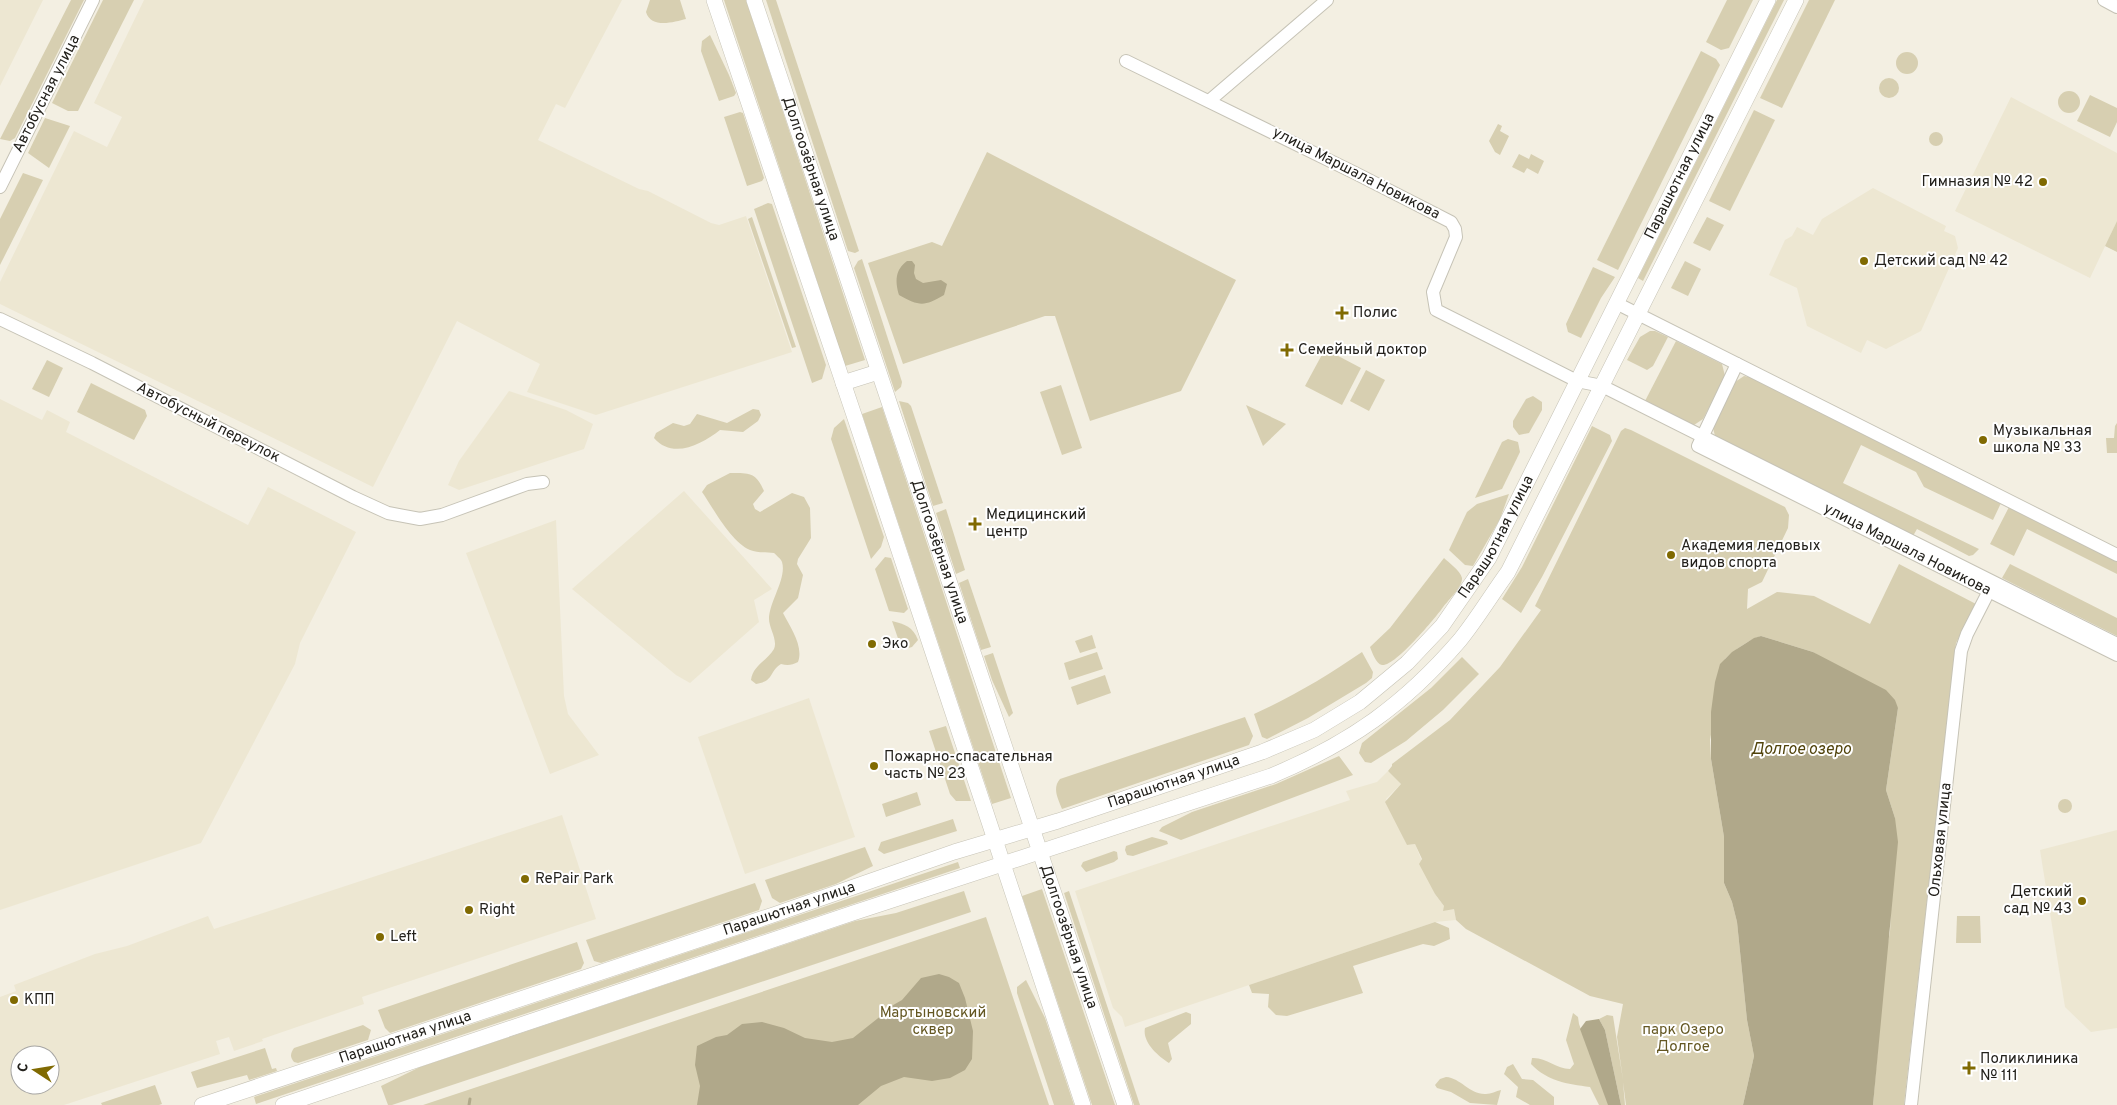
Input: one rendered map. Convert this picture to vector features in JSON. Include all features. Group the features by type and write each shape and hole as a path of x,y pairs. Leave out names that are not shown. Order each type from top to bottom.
{"main road":[{"path":"714,0 1083,1105"},
{"name":"Долгоозёрная улица","path":"754,0 1125,1105"},
{"name":"Парашютная улица","path":"202,1105 1262,752 1314,730 1360,702 1407,663 1442,626 1489,558 1768,0"},
{"name":"Парашютная улица","path":"282,1105 1040,851 1271,776 1336,746 1377,719 1421,682 1461,638 1508,572 1796,0"},
{"path":"843,384 878,372"}],"street":[{"name":"Автобусная улица","path":"0,187 94,0"},
{"path":"1209,101 1327,0"},
{"path":"2104,0 2117,7"},
{"name":"улица Маршала Новикова","path":"1126,61 1387,188 1451,222 1455,229 1456,237 1433,292 1436,310 1577,381 1602,386 1700,441 1991,586 2117,644"},
{"path":"1616,303 2117,554"},
{"name":"Автобусный переулок","path":"0,318 388,513 420,519 442,515 527,484 543,482"},
{"path":"1700,441 1737,364"},
{"name":"улица Маршала Новикова","path":"1991,586 2117,655"},
{"name":"Ольховая улица","path":"1911,1105 1961,651 1967,634 1991,586"}],"shaded area":[{"path":"0,0 43,0 0,86"},
{"path":"144,0 622,0 565,108 556,104 538,140 639,189 648,191 711,223 719,225 746,216 792,352 596,415 527,392 540,364 457,321 373,487 0,304 0,282 74,131 107,147 122,117 94,103"},
{"name":"Гимназия № 42","path":"2011,97 2117,153 2117,221 2090,278 1955,211"},
{"name":"Детский сад № 42","path":"1873,188 1946,226 1944,231 1955,236 1958,248 1921,331 1886,349 1867,340 1861,353 1807,326 1797,288 1769,275 1785,240 1792,236 1797,227 1813,235 1822,219"},
{"path":"509,391 566,410 593,424 584,449 459,490 448,485 459,461"},
{"path":"0,399 42,420 47,410 70,422 66,432 248,525 268,487 356,532 300,643 295,664 201,843 0,910"},
{"path":"684,491 772,589 754,600 759,622 690,683 676,675 572,589"},
{"path":"556,520 564,696 568,714 599,755 550,774 466,553"},
{"path":"809,698 855,837 745,874 698,737"},
{"path":"1388,771 1401,784 1386,799 1407,845 1415,844 1435,894 1444,906 1454,909 1456,920 1435,922 1125,1027 1122,1017 1113,1008 1075,891 1350,800 1346,791 1377,782"},
{"path":"562,815 596,919 362,997 364,1004 262,1039 263,1041 234,1051 229,1037 216,1041 220,1054 64,1105 0,1105 0,997 16,991 14,985 95,954 127,946 208,916 214,929"},
{"name":"Детский сад № 43","path":"2117,830 2117,1028 2091,1032 2065,1007 2040,850"}],"green space":[{"path":"71,0 84,0 15,138 10,141 0,139"},
{"path":"103,0 134,0 78,111 68,111 52,103"},
{"path":"650,0 680,0 686,19 663,23 653,21 646,12"},
{"path":"724,0 746,0 865,360 845,366"},
{"path":"766,0 776,0 859,251 855,253 848,251"},
{"path":"1727,0 1753,0 1729,48 1721,50 1706,42"},
{"path":"1777,0 1784,0 1643,281 1638,278"},
{"path":"1809,0 1835,0 1782,108 1760,98"},
{"path":"710,35 736,93 734,96 719,101 701,51 702,41"},
{"path":"1701,51 1716,59 1720,65 1618,270 1597,260"},
{"path":"1907,52 1915,55 1918,63 1915,71 1907,74 1899,71 1896,63 1899,55"},
{"path":"1885,78 1893,78 1899,84 1899,92 1893,98 1885,98 1879,92 1879,84"},
{"path":"2069,91 2079,98 2080,102 2073,112 2069,113 2059,106 2058,102 2065,92"},
{"path":"2090,95 2117,108 2117,122 2110,137 2077,121"},
{"path":"1754,110 1775,120 1730,211 1709,201"},
{"path":"740,112 743,113 764,178 762,181 747,186 724,117"},
{"path":"45,118 70,126 49,168 28,153"},
{"path":"1498,124 1502,126 1500,131 1509,136 1500,155 1495,152 1489,141"},
{"path":"1933,132 1939,132 1943,139 1939,146 1933,146 1929,142 1929,136"},
{"path":"987,152 1236,280 1181,391 1090,421 1055,316 1045,316 903,364 868,263 932,242 942,246"},
{"path":"1519,154 1529,159 1531,154 1544,161 1538,174 1527,168 1524,173 1512,167"},
{"path":"23,173 43,180 0,265 0,219"},
{"path":"768,203 772,204 826,365 822,379 812,383 754,209"},
{"path":"752,217 796,347 792,348 748,219"},
{"path":"1707,217 1724,225 1710,251 1693,243"},
{"path":"2117,221 2117,252 2105,246"},
{"path":"862,259 902,382 901,387 895,392 854,268 858,261"},
{"path":"1685,261 1701,269 1688,296 1671,288"},
{"path":"1593,267 1615,277 1601,298 1581,338 1568,332 1566,324"},
{"path":"1650,331 1655,331 1668,337 1653,366 1647,370 1627,360 1640,337"},
{"path":"1676,341 1722,364 1725,376 1703,419 1694,425 1645,401"},
{"path":"1325,349 1361,368 1342,405 1305,386"},
{"path":"47,360 63,368 49,397 32,389"},
{"path":"1366,370 1385,380 1369,411 1350,401"},
{"path":"1744,376 2001,503 1993,520 1924,487 1916,472 1861,445 1843,483 1979,549 1969,556 1917,529 1913,536 1715,436 1713,428 1735,382"},
{"path":"91,383 145,410 147,416 134,440 77,412"},
{"path":"1061,385 1082,448 1062,455 1040,392"},
{"path":"1533,396 1542,402 1542,410 1529,433 1519,435 1513,427 1513,421 1526,399"},
{"path":"899,401 908,403 911,406 943,503 933,506"},
{"path":"1246,405 1286,424 1263,446"},
{"path":"882,407 1011,798 992,804 862,414"},
{"path":"753,409 759,410 761,415 758,421 743,432 720,430 705,440 687,448 678,449 662,445 654,438 656,433 673,423 684,426 690,424 697,414 727,423"},
{"path":"844,419 884,537 881,547 871,559 831,439 834,428"},
{"path":"2117,423 2117,453 2107,453 2106,438 2114,438"},
{"path":"1592,426 1610,435 1612,441 1542,577 1521,613 1502,599 1522,567"},
{"name":"парк Озеро Долгое","path":"1625,428 1785,507 1789,515 1788,528 1762,582 1748,589 1747,609 1777,592 1814,596 1870,624 1899,564 1976,604 1956,643 1904,1105 1873,1105 1886,952 1890,932 1895,818 1886,790 1898,708 1813,652 1761,636 1737,649 1725,659 1710,740 1711,759 1724,837 1724,883 1732,902 1737,922 1747,1020 1754,1056 1743,1105 1626,1105 1623,1082 1625,1105 1621,1105 1605,1030 1599,1019 1607,1015 1613,1016 1623,1080 1617,1037 1623,1004 1590,996 1466,929 1456,920 1454,909 1443,911 1444,906 1435,894 1419,864 1422,859 1415,844 1407,845 1385,802 1401,784 1388,771 1392,764 1450,720 1500,667 1541,610 1535,606 1621,431"},
{"path":"1508,439 1518,442 1520,452 1502,489 1475,498 1502,442"},
{"path":"730,473 751,475 758,480 764,491 753,504 755,509 760,512 792,493 804,497 810,508 811,538 797,564 803,575 798,598 783,613 798,643 798,662 790,665 781,664 766,681 756,684 751,680 752,675 771,653 775,645 769,619 783,568 781,561 774,553 750,550 736,540 702,492 707,485"},
{"path":"1509,494 1500,519 1473,566 1465,565 1449,550 1467,512 1477,504"},
{"path":"2009,507 2117,561 2117,574 2027,529 2014,556 1990,544"},
{"path":"946,509 965,570 956,574 936,513"},
{"path":"885,557 891,558 908,609 904,613 889,611 875,569"},
{"path":"1444,558 1461,575 1462,582 1460,586 1430,623 1396,659 1388,664 1380,664 1374,658 1370,647 1390,628"},
{"path":"2010,564 2117,618 2117,636 2002,578"},
{"path":"968,579 991,647 981,650 959,583"},
{"path":"892,621 905,625 914,632 918,640 912,647 902,650"},
{"path":"1092,635 1096,648 1080,653 1075,641"},
{"path":"1097,652 1103,669 1069,680 1064,663"},
{"path":"1362,652 1373,672 1372,678 1308,718 1267,739 1262,737 1254,714 1309,686"},
{"path":"993,653 1013,713 1009,717 992,680 984,656"},
{"path":"1462,657 1479,674 1443,710 1406,741 1371,763 1365,762 1359,753 1362,743 1431,688"},
{"path":"1105,675 1111,693 1077,705 1071,687"},
{"path":"1245,717 1253,736 1249,745 1062,809 1056,790 1060,779"},
{"path":"946,726 971,801 956,801 950,794 929,731"},
{"path":"1339,756 1353,775 1181,840 1159,831 1162,827 1192,812 1276,784"},
{"path":"917,792 921,805 886,817 882,804"},
{"path":"2062,799 2068,799 2072,806 2068,813 2062,813 2058,809 2058,803"},
{"path":"953,819 957,831 884,854 878,850 881,842"},
{"path":"1152,837 1167,841 1168,844 1133,856 1127,855 1126,846"},
{"path":"865,847 873,866 836,884 780,903 772,898 765,880"},
{"path":"1114,851 1117,852 1118,859 1114,862 1086,872 1081,866 1083,862"},
{"path":"958,862 960,868 256,1104 254,1097"},
{"path":"755,883 762,901 759,910 601,963 594,961 586,940"},
{"path":"1042,889 1115,1105 1092,1105 1022,896"},
{"path":"964,891 971,912 392,1105 388,1105 381,1086 420,1067 855,921 896,913"},
{"path":"1069,891 1140,1105 1134,1105 1064,893"},
{"path":"1957,916 1980,916 1981,943 1956,943"},
{"name":"Мартыновский сквер","path":"986,917 1049,1105 423,1105 468,1090"},
{"path":"1435,922 1449,928 1450,939 1434,946 1423,944 1353,966 1363,993 1287,1016 1276,1015 1268,1007 1269,994 1252,993 1249,985"},
{"path":"577,942 584,963 581,969 390,1033 385,1028 378,1010"},
{"path":"1026,980 1045,1018 1074,1105 1054,1105 1017,993 1017,987"},
{"path":"1186,1012 1191,1014 1191,1024 1168,1043 1172,1059 1169,1063 1160,1057 1148,1043 1145,1028"},
{"path":"1573,1013 1578,1017 1609,1105 1599,1105 1590,1087 1565,1083 1551,1078 1531,1064 1532,1058 1537,1058 1570,1069 1574,1064 1566,1040"},
{"path":"363,1025 371,1030 368,1040 298,1063 292,1059 291,1054 294,1048"},
{"path":"265,1048 272,1069 276,1068 277,1071 249,1080 247,1075 197,1088 191,1072"},
{"path":"1513,1064 1522,1079 1533,1080 1554,1097 1554,1105 1530,1105 1516,1097 1518,1087 1504,1074 1507,1067"},
{"path":"1446,1077 1456,1080 1480,1094 1501,1090 1497,1105 1470,1103 1451,1092 1437,1088 1435,1085 1440,1079"},
{"path":"155,1085 162,1104 102,1105 101,1103"}],"water":[{"path":"907,261 912,261 915,265 914,273 916,279 923,283 941,280 947,284 944,295 931,302 922,304 899,295 897,276 900,268"},
{"name":"Долгое озеро","path":"1761,636 1813,652 1886,690 1895,700 1898,708 1886,790 1895,818 1898,842 1873,1105 1743,1105 1754,1056 1747,1020 1737,922 1732,902 1724,883 1724,837 1711,759 1711,712 1715,682 1720,664 1732,652 1754,638"},
{"path":"939,974 959,983 965,998 973,1031 972,1059 965,1070 950,1078 932,1081 904,1077 881,1086 858,1105 697,1105 700,1086 695,1065 697,1046 716,1037 727,1035 742,1024 762,1022 784,1028 805,1038 832,1042 853,1038 888,1008 902,1000 921,978"},
{"path":"1599,1019 1605,1030 1621,1105 1608,1105 1580,1029 1586,1021"}],"waterway":[{"path":"469,1105 470,1099"}],"place":[{"name":"Гимназия № 42","path":"2043,182"},
{"name":"Детский сад № 42","path":"1864,261"},
{"name":"Полис","path":"1342,313"},
{"name":"Семейный доктор","path":"1287,350"},
{"name":"Музыкальная школа № 33","path":"1983,440"},
{"name":"Медицинский центр","path":"975,524"},
{"name":"Академия ледовых видов спорта","path":"1671,555"},
{"name":"Эко","path":"872,644"},
{"name":"Пожарно-спасательная часть № 23","path":"874,766"},
{"name":"RePair Park","path":"525,879"},
{"name":"Детский сад № 43","path":"2082,901"},
{"name":"Right","path":"469,910"},
{"name":"Left","path":"380,937"},
{"name":"КПП","path":"14,1000"},
{"name":"Поликлиника № 111","path":"1969,1068"}]}
